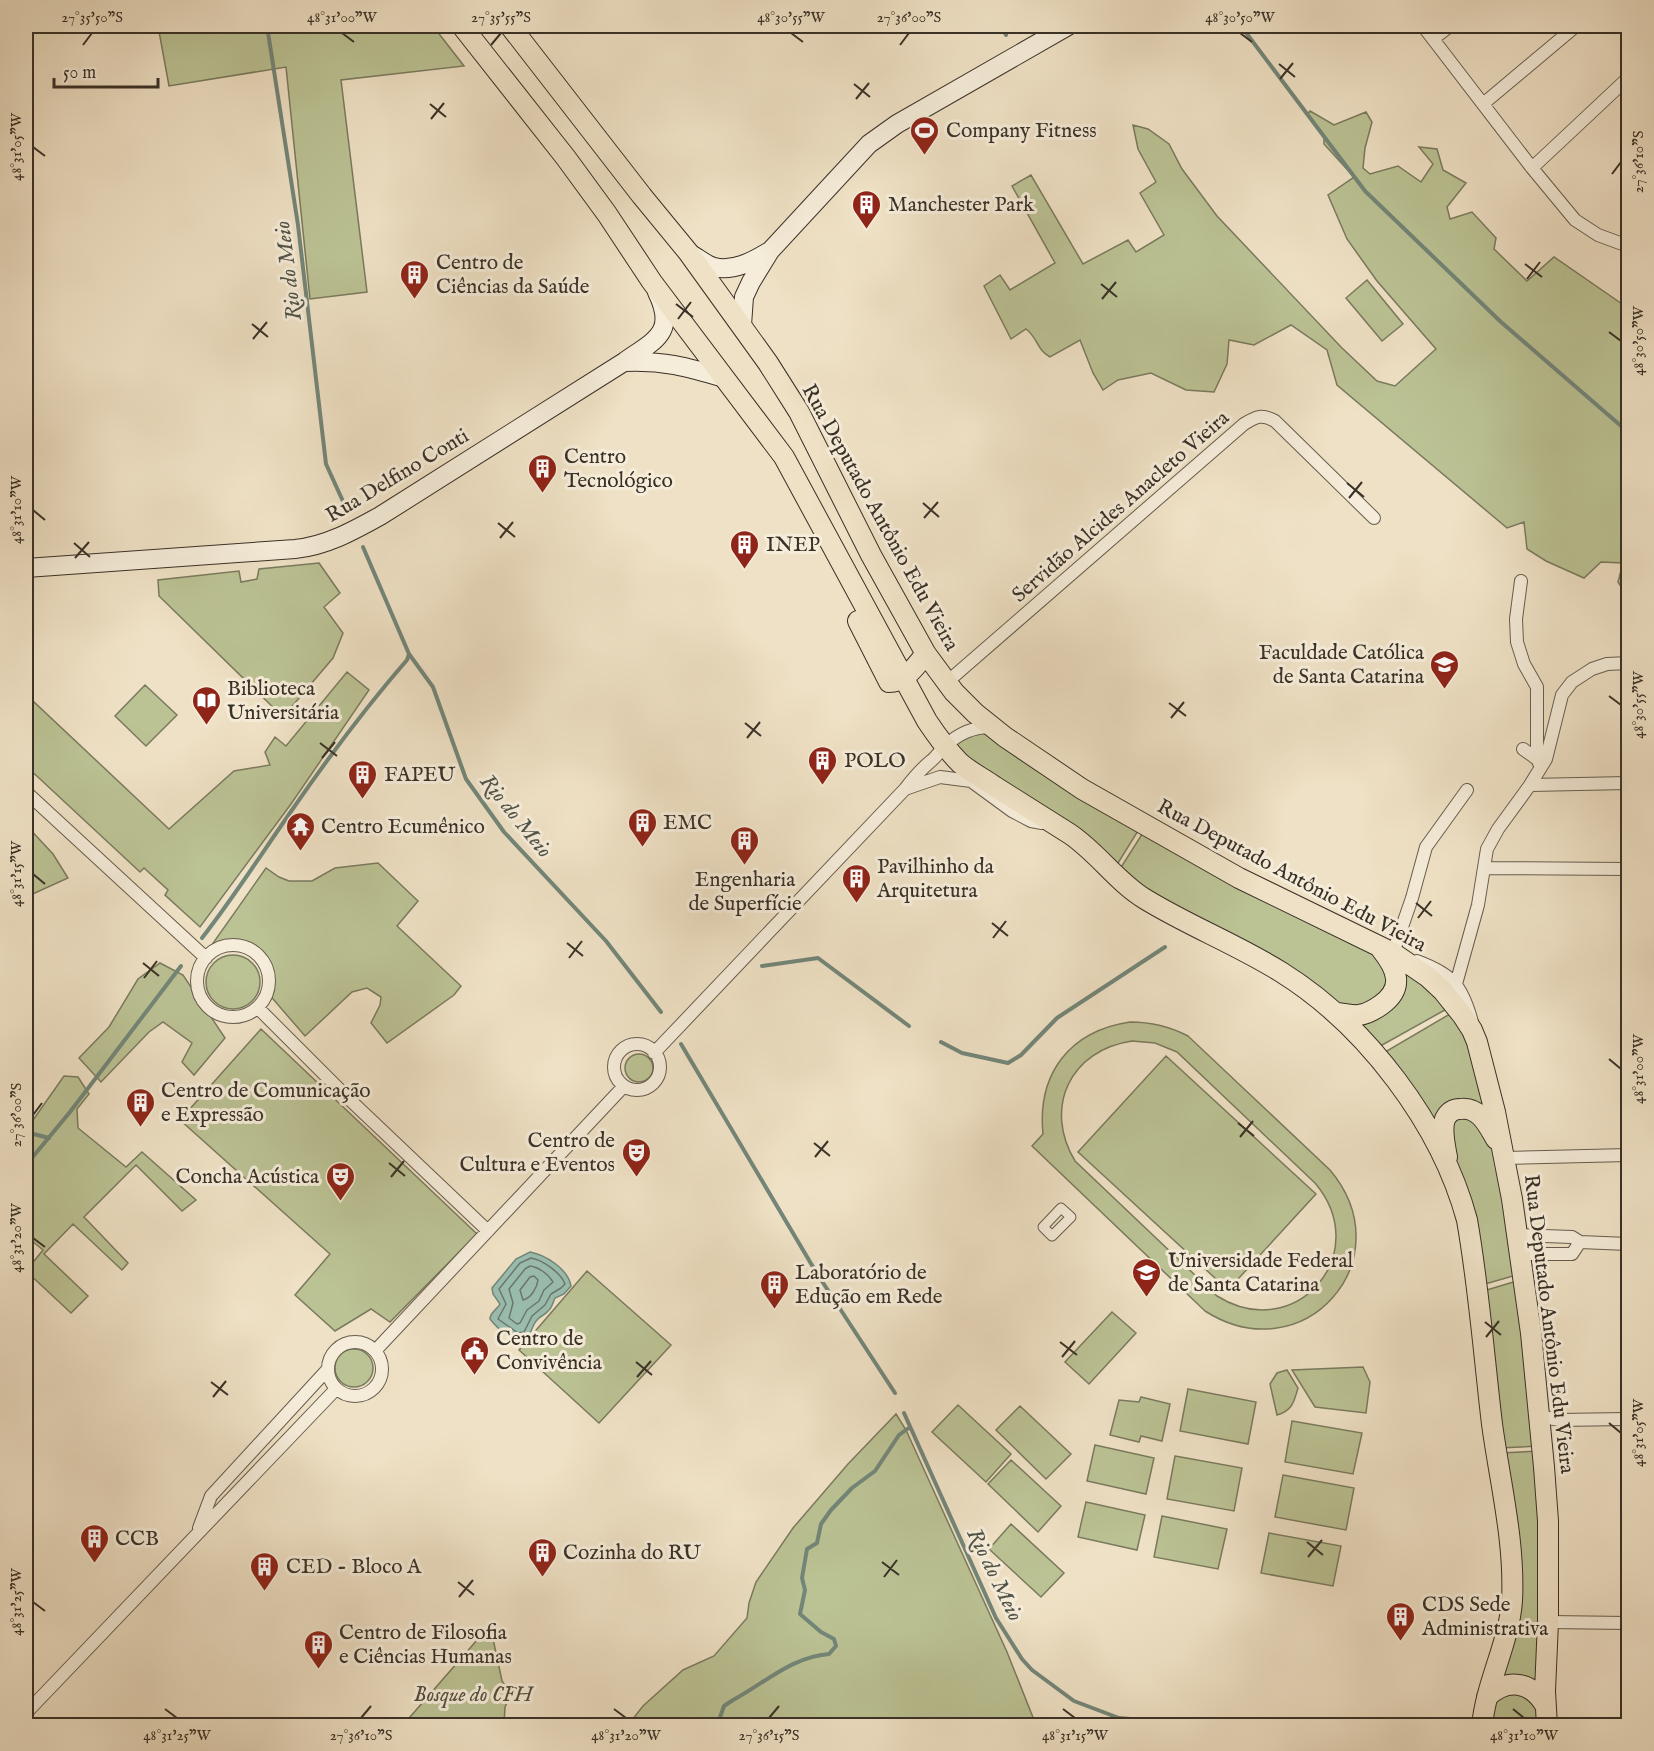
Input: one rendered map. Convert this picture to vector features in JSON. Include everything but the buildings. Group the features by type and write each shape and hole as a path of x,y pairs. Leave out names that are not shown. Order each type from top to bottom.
{"main road":[{"path":"462,26 566,158 652,282 729,385 813,529 889,682 897,682 904,678 926,654"},
{"name":"Rua Deputado Antônio Edu Vieira","path":"510,26 688,252 742,325 800,412 871,555 926,654 954,692 992,727 1082,789 1239,878 1386,949 1414,966 1443,991 1472,1030 1495,1112 1519,1244 1539,1416 1548,1521 1545,1705 1547,1725"},
{"path":"742,325 744,297 770,251 852,161 881,135 1068,26"},
{"path":"688,252 713,267 722,268 750,263 770,251"},
{"name":"Rua Delfino Conti","path":"26,568 295,549 317,546 344,536 653,342 660,335 665,323 664,306 652,282"},
{"path":"624,362 666,363 729,385"},
{"path":"904,678 927,721 938,753 953,754 959,762 1086,845 1143,898 1280,971 1321,1000 1374,1053 1395,1078 1424,1123 1449,1170 1469,1228 1493,1427 1511,1545 1510,1615 1487,1697 1482,1725"},
{"path":"1335,1013 1359,1015 1373,1011 1394,992 1397,980 1386,949"},
{"path":"1449,1170 1444,1130 1445,1120 1455,1109 1468,1108 1478,1113 1503,1154"},
{"path":"1487,1697 1499,1688 1514,1684 1529,1688 1541,1698 1545,1705"}],"street":[{"path":"1423,26 1575,220 1598,235 1629,246"},
{"path":"1433,39 1450,26"},
{"path":"1483,104 1576,26"},
{"path":"1532,168 1629,78"},
{"name":"Servidão Alcides Anacleto Vieira","path":"946,683 1244,424 1256,417 1266,416 1275,421 1374,518"},
{"path":"1456,984 1478,905 1487,849 1491,839 1530,785 1539,763 1537,687 1524,664 1517,642 1516,619 1521,581"},
{"path":"1539,763 1546,759 1562,695 1572,682 1592,669 1607,664 1629,663"},
{"path":"905,789 917,772 957,736 969,729 992,727"},
{"path":"1523,749 1539,763"},
{"path":"654,1053 905,789 928,770 944,762 959,762"},
{"path":"905,789 940,777 971,781 1012,811 1031,821 1059,827"},
{"path":"1530,785 1629,783"},
{"path":"1467,790 1426,847 1412,898 1386,949 1435,969 1456,984 1467,1000 1477,1042"},
{"path":"26,792 206,958"},
{"path":"1484,868 1629,869"},
{"path":"228,946 240,946 252,951 263,962 268,977 267,992 258,1008 240,1017 229,1017 209,1008 201,1000 197,989 200,967 206,958 216,950 228,946"},
{"path":"258,1008 349,1099 488,1231"},
{"path":"640,1044 648,1047 654,1053 659,1066 655,1080 643,1089 636,1090 624,1086 617,1079 614,1071 617,1054 631,1045 640,1044"},
{"path":"375,1351 624,1086"},
{"path":"1503,1154 1629,1155"},
{"path":"1519,1244 1572,1237 1580,1242 1629,1244"},
{"path":"1519,1244 1572,1254 1580,1242"},
{"path":"197,1532 211,1496 327,1370 330,1357 341,1345 359,1342 368,1345 375,1351 382,1366 378,1383 366,1394 358,1396 350,1396 336,1389 327,1370"},
{"path":"26,1713 336,1389"},
{"path":"1539,1416 1559,1420 1629,1419"},
{"path":"1548,1622 1629,1623"}],"green space":[{"path":"158,26 433,26 464,66 341,80 367,292 310,299 286,67 169,86"},
{"path":"1310,111 1334,125 1366,112 1372,122 1365,148 1363,168 1370,174 1398,166 1421,182 1433,164 1419,147 1437,149 1443,170 1466,183 1447,207 1450,219 1472,212 1496,238 1494,249 1527,281 1554,257 1625,306 1623,327 1628,332 1628,597 1618,582 1623,563 1601,562 1584,578 1546,561 1527,549 1524,522 1507,528 1337,385 1327,350 1291,325 1254,345 1229,340 1227,364 1214,392 1186,390 1151,373 1118,380 1103,390 1093,373 1080,340 1050,357 1042,351 1026,329 1011,339 984,286 1000,275 1010,290 1055,263 1012,186 1031,175 1083,264 1128,240 1136,252 1164,235 1140,193 1156,182 1138,149 1133,125 1148,129 1169,144 1182,169 1217,216 1341,347 1377,381 1395,386 1436,349 1377,281 1347,239 1328,195 1354,177 1324,144 1324,136 1307,115"},
{"path":"1367,280 1403,324 1382,341 1346,298"},
{"path":"319,563 340,593 324,607 343,633 333,658 283,717 159,596 158,580 239,571 241,582 257,579 259,569"},
{"path":"347,672 369,690 291,804 200,927 165,895 168,890 144,868 140,872 26,766 26,678 33,701 169,829 234,771 270,765 265,752 275,737 286,746"},
{"path":"145,685 177,715 146,746 115,716"},
{"path":"974,732 992,732 1141,826 1115,868 968,767 953,744"},
{"path":"26,825 53,854 68,878 26,897"},
{"path":"1146,828 1378,949 1393,981 1368,1007 1341,1007 1118,872"},
{"path":"378,863 418,901 397,926 461,986 454,995 387,1043 371,1023 380,1005 381,997 367,988 352,992 305,1036 267,992 266,967 256,954 242,948 216,950 211,946 266,868 289,881 312,881 335,868"},
{"path":"228,955 238,955 248,959 256,967 260,982 256,997 248,1005 238,1009 228,1009 218,1005 210,997 206,987 206,977 210,967 218,959"},
{"path":"1394,956 1452,1006 1375,1049 1345,1017 1390,1004"},
{"path":"160,963 183,975 225,1038 194,1075 182,1062 192,1043 163,1022 149,1032 101,1082 79,1058 109,1027 138,979"},
{"path":"1455,1011 1464,1027 1490,1116 1463,1102 1441,1142 1380,1055"},
{"path":"1130,1022 1146,1023 1167,1027 1188,1036 1330,1170 1350,1204 1356,1238 1350,1270 1333,1298 1308,1318 1277,1328 1242,1327 1205,1311 1032,1146 1043,1134 1046,1092 1052,1074 1062,1058 1090,1035","holes":["1132,1041 1155,1043 1177,1052 1315,1183 1331,1210 1336,1238 1331,1263 1318,1284 1298,1300 1274,1309 1246,1308 1217,1296 1075,1161 1066,1141 1062,1121 1063,1102 1068,1084 1078,1069 1092,1056 1110,1047"]},
{"path":"261,1029 477,1234 390,1322 371,1309 335,1331 295,1295 330,1254 180,1120"},
{"path":"639,1054 649,1058 653,1068 649,1078 639,1082 629,1078 625,1068 629,1058"},
{"path":"1166,1056 1316,1194 1228,1290 1078,1152"},
{"path":"64,1076 78,1077 89,1094 77,1109 78,1128 126,1167 142,1152 196,1200 182,1211 136,1165 84,1217 128,1263 122,1270 73,1224 44,1254 88,1296 71,1313 26,1271 43,1250 26,1236 26,1130"},
{"path":"1466,1112 1499,1155 1520,1274 1478,1286 1449,1124"},
{"path":"587,1271 671,1345 599,1423 519,1350"},
{"path":"1520,1280 1539,1446 1500,1448 1480,1292"},
{"path":"1112,1312 1136,1333 1089,1384 1065,1362"},
{"path":"354,1349 361,1350 367,1355 372,1361 372,1375 367,1381 361,1386 354,1387 347,1386 341,1381 336,1375 335,1368 336,1361 341,1355 347,1350"},
{"path":"1363,1367 1370,1382 1366,1413 1315,1407 1292,1370"},
{"path":"1287,1370 1298,1388 1292,1405 1277,1415 1270,1384 1277,1373"},
{"path":"1188,1389 1256,1402 1248,1444 1180,1431"},
{"path":"1141,1397 1170,1404 1162,1441 1141,1436 1139,1442 1110,1435 1119,1400 1139,1402"},
{"path":"958,1405 1011,1454 986,1482 932,1432"},
{"path":"1020,1406 1071,1454 1046,1479 996,1430"},
{"path":"896,1414 906,1430 1007,1652 1036,1725 628,1725 643,1706 683,1670 714,1656 747,1618 756,1582 793,1528 848,1464"},
{"path":"1292,1421 1362,1433 1353,1474 1285,1462"},
{"path":"1095,1445 1154,1458 1146,1494 1087,1481"},
{"path":"1539,1451 1541,1693 1493,1687 1513,1621 1500,1453"},
{"path":"1175,1456 1242,1468 1234,1511 1167,1499"},
{"path":"1011,1460 1061,1506 1038,1532 988,1484"},
{"path":"1283,1475 1354,1488 1346,1530 1275,1517"},
{"path":"1086,1502 1145,1515 1137,1550 1078,1537"},
{"path":"1162,1516 1227,1529 1218,1569 1154,1557"},
{"path":"1011,1524 1064,1573 1041,1597 989,1549"},
{"path":"1269,1533 1341,1546 1333,1586 1261,1573"},
{"name":"Bosque do CFH","path":"492,1634 502,1681 511,1694 505,1707 504,1725 403,1725 478,1639"},
{"path":"1528,1690 1545,1725 1486,1726 1490,1699"}],"water":[{"path":"530,1252 543,1256 555,1264 566,1274 571,1286 564,1294 555,1298 545,1314 535,1322 527,1337 517,1339 502,1331 490,1319 500,1304 492,1288 516,1259"}],"waterway":[{"name":"Rio do Meio","path":"267,26 298,225 326,464 347,510"},
{"path":"1001,26 1006,35"},
{"path":"1241,26 1365,191 1501,322 1628,432"},
{"name":"Rio do Meio","path":"363,547 409,654 433,687 466,779 504,832 606,941 661,1012"},
{"path":"202,938 319,771 407,660 409,654"},
{"path":"941,1042 962,1053 1008,1063 1021,1055 1057,1018 1165,947"},
{"path":"762,966 818,958 909,1026"},
{"path":"26,1165 70,1112 181,966"},
{"name":"Rio do Meio","path":"681,1044 816,1272 895,1393"},
{"path":"26,1132 49,1138"},
{"name":"Rio do Meio","path":"904,1413 996,1618 1022,1659 1032,1670 1074,1701 1119,1718 1209,1726"},
{"path":"717,1726 724,1706 790,1665 815,1656 829,1654 836,1646 834,1639 821,1632 800,1614 805,1590 802,1578 807,1549 817,1543 821,1524 831,1510 852,1488 875,1471 899,1435 910,1427"}],"place":[{"name":"Company Fitness","path":"925,156"},
{"name":"Manchester Park","path":"867,230"},
{"name":"Centro de Ciências da Saúde","path":"415,300"},
{"name":"Centro Tecnológico","path":"543,494"},
{"name":"INEP","path":"745,570"},
{"name":"Faculdade Católica de Santa Catarina","path":"1445,690"},
{"name":"Biblioteca Universitária","path":"206,726"},
{"name":"POLO","path":"823,786"},
{"name":"FAPEU","path":"363,800"},
{"name":"EMC","path":"642,848"},
{"name":"Centro Ecumênico","path":"300,852"},
{"name":"Engenharia de Superfície","path":"745,866"},
{"name":"Pavilhinho da Arquitetura","path":"856,904"},
{"name":"Centro de Comunicação e Expressão","path":"140,1128"},
{"name":"Centro de Cultura e Eventos","path":"636,1178"},
{"name":"Concha Acústica","path":"340,1202"},
{"name":"Universidade Federal de Santa Catarina","path":"1147,1298"},
{"name":"Laboratório de Edução em Rede","path":"774,1310"},
{"name":"Centro de Convivência","path":"475,1376"},
{"name":"CCB","path":"94,1564"},
{"name":"Cozinha do RU","path":"542,1578"},
{"name":"CED - Bloco A","path":"265,1592"},
{"name":"CDS Sede Administrativa","path":"1401,1642"},
{"name":"Centro de Filosofia e Ciências Humanas","path":"318,1670"}]}
